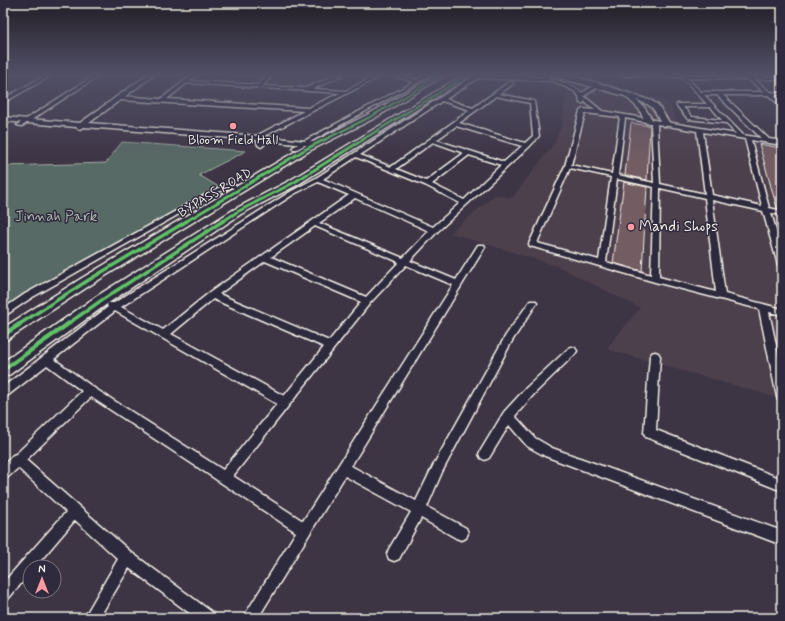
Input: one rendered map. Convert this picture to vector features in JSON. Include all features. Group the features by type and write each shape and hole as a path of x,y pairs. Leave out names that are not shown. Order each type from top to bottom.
{"main road":[{"path":"79,127 112,104"},
{"name":"BYPASS ROAD","path":"3,335 87,281 240,189 305,146 372,116 393,104"},
{"path":"3,370 102,300 237,212 349,155 429,104"},
{"path":"637,104 642,108 651,122"},
{"path":"655,104 666,124"},
{"path":"3,119 23,123"},
{"path":"3,124 23,123 79,127 305,146"},
{"path":"260,142 305,146"}],"street":[{"path":"23,123 53,104"},
{"path":"221,104 309,110"},
{"path":"260,142 260,136 322,104"},
{"path":"305,146 377,104"},
{"path":"3,393 114,307 279,202 318,179 349,155 434,104"},
{"path":"457,104 475,110"},
{"path":"391,170 483,104"},
{"path":"224,478 367,301 403,261 434,230 466,203 536,136 532,104"},
{"path":"582,104 583,111 568,166 533,244 655,279 782,312"},
{"path":"590,104 600,112"},
{"path":"729,104 768,141"},
{"path":"728,122 690,118 679,105 713,106 745,137 782,265"},
{"path":"583,111 600,112 651,122 782,143"},
{"path":"602,264 623,116"},
{"path":"651,122 657,186 655,279"},
{"path":"456,124 527,146"},
{"path":"700,130 722,296"},
{"path":"431,140 506,165"},
{"path":"427,184 468,153"},
{"path":"349,155 427,184 466,203"},
{"path":"568,166 782,212"},
{"path":"318,179 434,230"},
{"path":"3,314 28,296 216,191 231,185 240,189"},
{"path":"164,334 212,294 354,195"},
{"path":"313,223 458,284"},
{"path":"250,618 480,247"},
{"path":"265,258 367,301"},
{"path":"212,294 331,346"},
{"path":"102,300 286,403"},
{"path":"394,554 419,510 438,468 509,338 532,303"},
{"path":"763,307 782,397"},
{"path":"485,454 508,416 531,390 572,351"},
{"path":"655,356 650,434 782,486"},
{"path":"46,359 90,391 304,529"},
{"path":"3,474 90,391"},
{"path":"508,416 532,442 549,452 782,538"},
{"path":"17,459 127,558 208,618"},
{"path":"343,468 461,533"},
{"path":"3,594 75,510"},
{"path":"91,618 127,558"}],"shaded area":[{"path":"565,104 669,104 679,125 782,141 782,399 606,349 640,308 557,266 450,233 495,195 512,198 553,145 562,125"}],"green space":[{"name":"Jinnah Park","path":"122,142 246,151 199,175 219,187 213,191 36,287 3,309 3,166 106,163"}],"building":[{"name":"Mandi Shops","path":"631,123 650,126 647,180 625,175"},
{"path":"759,144 781,148 782,209 777,208"},
{"name":"Mandi Shops","path":"624,182 647,187 642,271 613,263"}],"cycle path":[{"path":"3,335 87,281 306,149 393,104"},
{"path":"3,370 102,300 237,212 293,183 421,104"}],"place":[{"name":"Bloom Field Hall","path":"233,126"},
{"name":"Mandi Shops","path":"631,227"}]}
